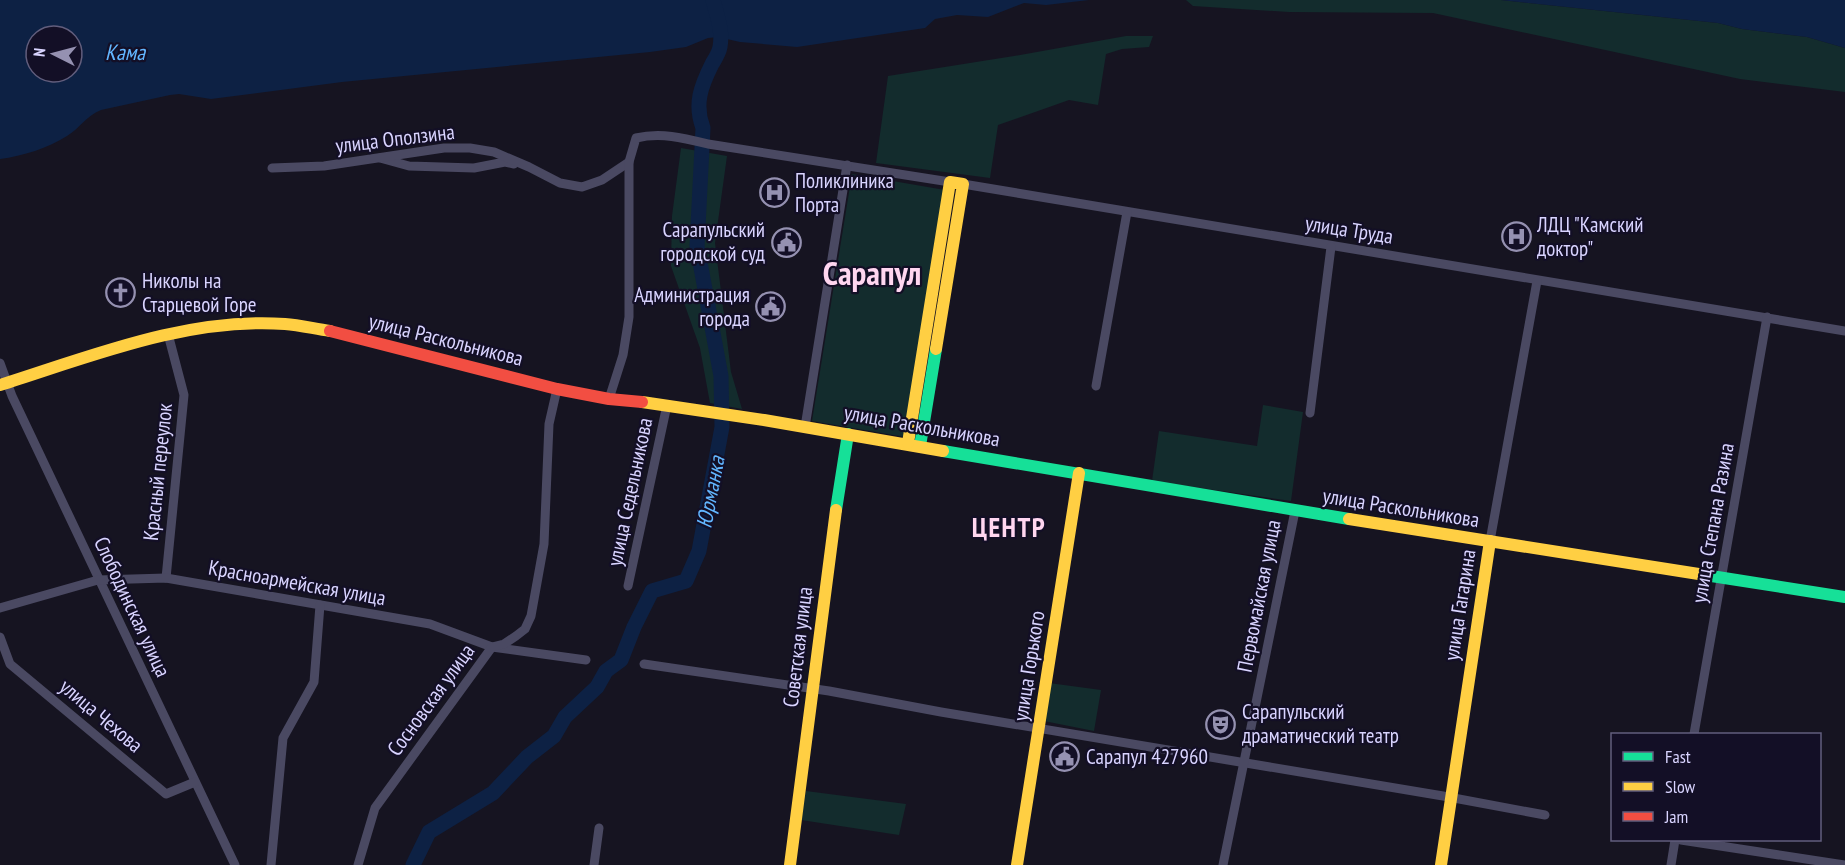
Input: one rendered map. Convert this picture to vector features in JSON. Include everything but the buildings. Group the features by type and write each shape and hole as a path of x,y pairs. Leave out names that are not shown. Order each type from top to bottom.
{"main road":[{"path":"914,445 957,183"},
{"name":"улица Раскольникова","path":"3,384 168,334 229,325 285,324 337,332 557,389 609,399 765,420 1295,510 1845,597"},
{"name":"Советская улица","path":"790,865 835,516 848,434"},
{"name":"улица Горького","path":"1017,865 1079,472"},
{"name":"улица Гагарина","path":"1441,865 1490,541"}],"street":[{"path":"609,399 623,355 629,317 629,162 636,138 652,134 677,137 708,144 848,165 805,427"},
{"name":"улица Оползина","path":"272,168 324,166 444,148 470,148 494,152 560,183 582,187 602,180 629,162"},
{"path":"378,157 409,166 474,168 505,162 529,167"},
{"name":"улица Труда","path":"848,165 1845,331"},
{"path":"1096,386 1127,212"},
{"path":"1310,413 1331,247"},
{"name":"улица Гагарина","path":"1490,541 1537,281"},
{"name":"улица Степана Разина","path":"1694,733 1767,317"},
{"name":"Красный переулок","path":"166,579 184,395 168,334"},
{"name":"Слободинская улица","path":"0,363 3,384 235,865"},
{"name":"Сосновская улица","path":"358,865 375,808 492,647 504,644 525,629 531,616 544,544 549,424 557,389"},
{"name":"улица Седельникова","path":"628,586 672,406"},
{"name":"Первомайская улица","path":"1223,865 1295,510"},
{"name":"Красноармейская улица","path":"0,608 98,580 166,579 430,624 492,647 586,660"},
{"path":"271,865 283,738 314,682 320,605"},
{"name":"улица Чехова","path":"0,638 10,664 166,794 195,782"},
{"path":"644,664 813,688 1545,815"},
{"path":"594,865 599,828"},
{"path":"1671,865 1675,841"},
{"path":"1688,841 1845,865"}],"green space":[{"path":"1186,0 1501,0 1718,23 1742,29 1807,37 1845,48 1845,92 1740,79 1433,13 1289,12 1193,6"},
{"path":"1126,36 1153,36 1149,47 1122,49 1106,54 1098,105 1069,100 998,125 990,178 876,163 888,76"},
{"path":"681,148 727,156 715,243 731,372 742,409 710,403 700,348 671,266 672,216"},
{"path":"852,174 945,190 905,437 812,421"},
{"path":"1263,405 1303,412 1291,501 1152,481 1159,431 1257,446"},
{"path":"1049,683 1101,690 1094,731 1044,721"},
{"path":"806,791 906,804 899,835 801,820"}],"water":[{"name":"Кама","path":"0,0 1089,0 1046,5 1024,3 988,17 957,15 935,19 925,28 797,47 740,42 718,37 708,38 686,47 650,52 342,82 211,99 179,94 170,95 101,110 91,115 72,133 44,148 0,159"},
{"path":"1501,0 1845,0 1845,48 1807,37 1742,29 1718,23"}],"waterway":[{"name":"Юрманка","path":"413,865 429,832 493,793 527,757 554,736 565,717 597,687 606,671 621,660 652,591 686,581 699,551 722,427 721,376 697,246 703,128 699,103 702,88 719,51 721,41 713,0"}],"traffic: fast":[{"path":"920,446 936,349"},
{"path":"836,510 848,434"},
{"path":"943,451 1349,519"},
{"path":"1705,575 1845,597"}],"traffic: slow":[{"path":"908,443 950,182 963,184 936,349"},
{"path":"0,385 140,341 212,326 248,323 285,324 330,331"},
{"path":"642,402 764,420 943,451"},
{"path":"1017,865 1079,473"},
{"path":"790,865 836,510"},
{"path":"1349,519 1705,575"},
{"path":"1441,865 1490,541"}],"traffic: jam":[{"path":"330,331 557,389 609,399 642,402"}],"place":[{"name":"Поликлиника Порта","path":"774,193"},
{"name":"ЛДЦ \"Камский доктор\"","path":"1516,237"},
{"name":"Сарапульский городской суд","path":"786,242"},
{"name":"Николы на Старцевой Горе","path":"121,293"},
{"name":"Администрация города","path":"771,307"},
{"name":"Сарапульский драматический театр","path":"1221,724"},
{"name":"Сарапул 427960","path":"1065,757"}],"district":[{"name":"Сарапул","path":"872,273"},
{"name":"ЦЕНТР","path":"1009,528"}]}
